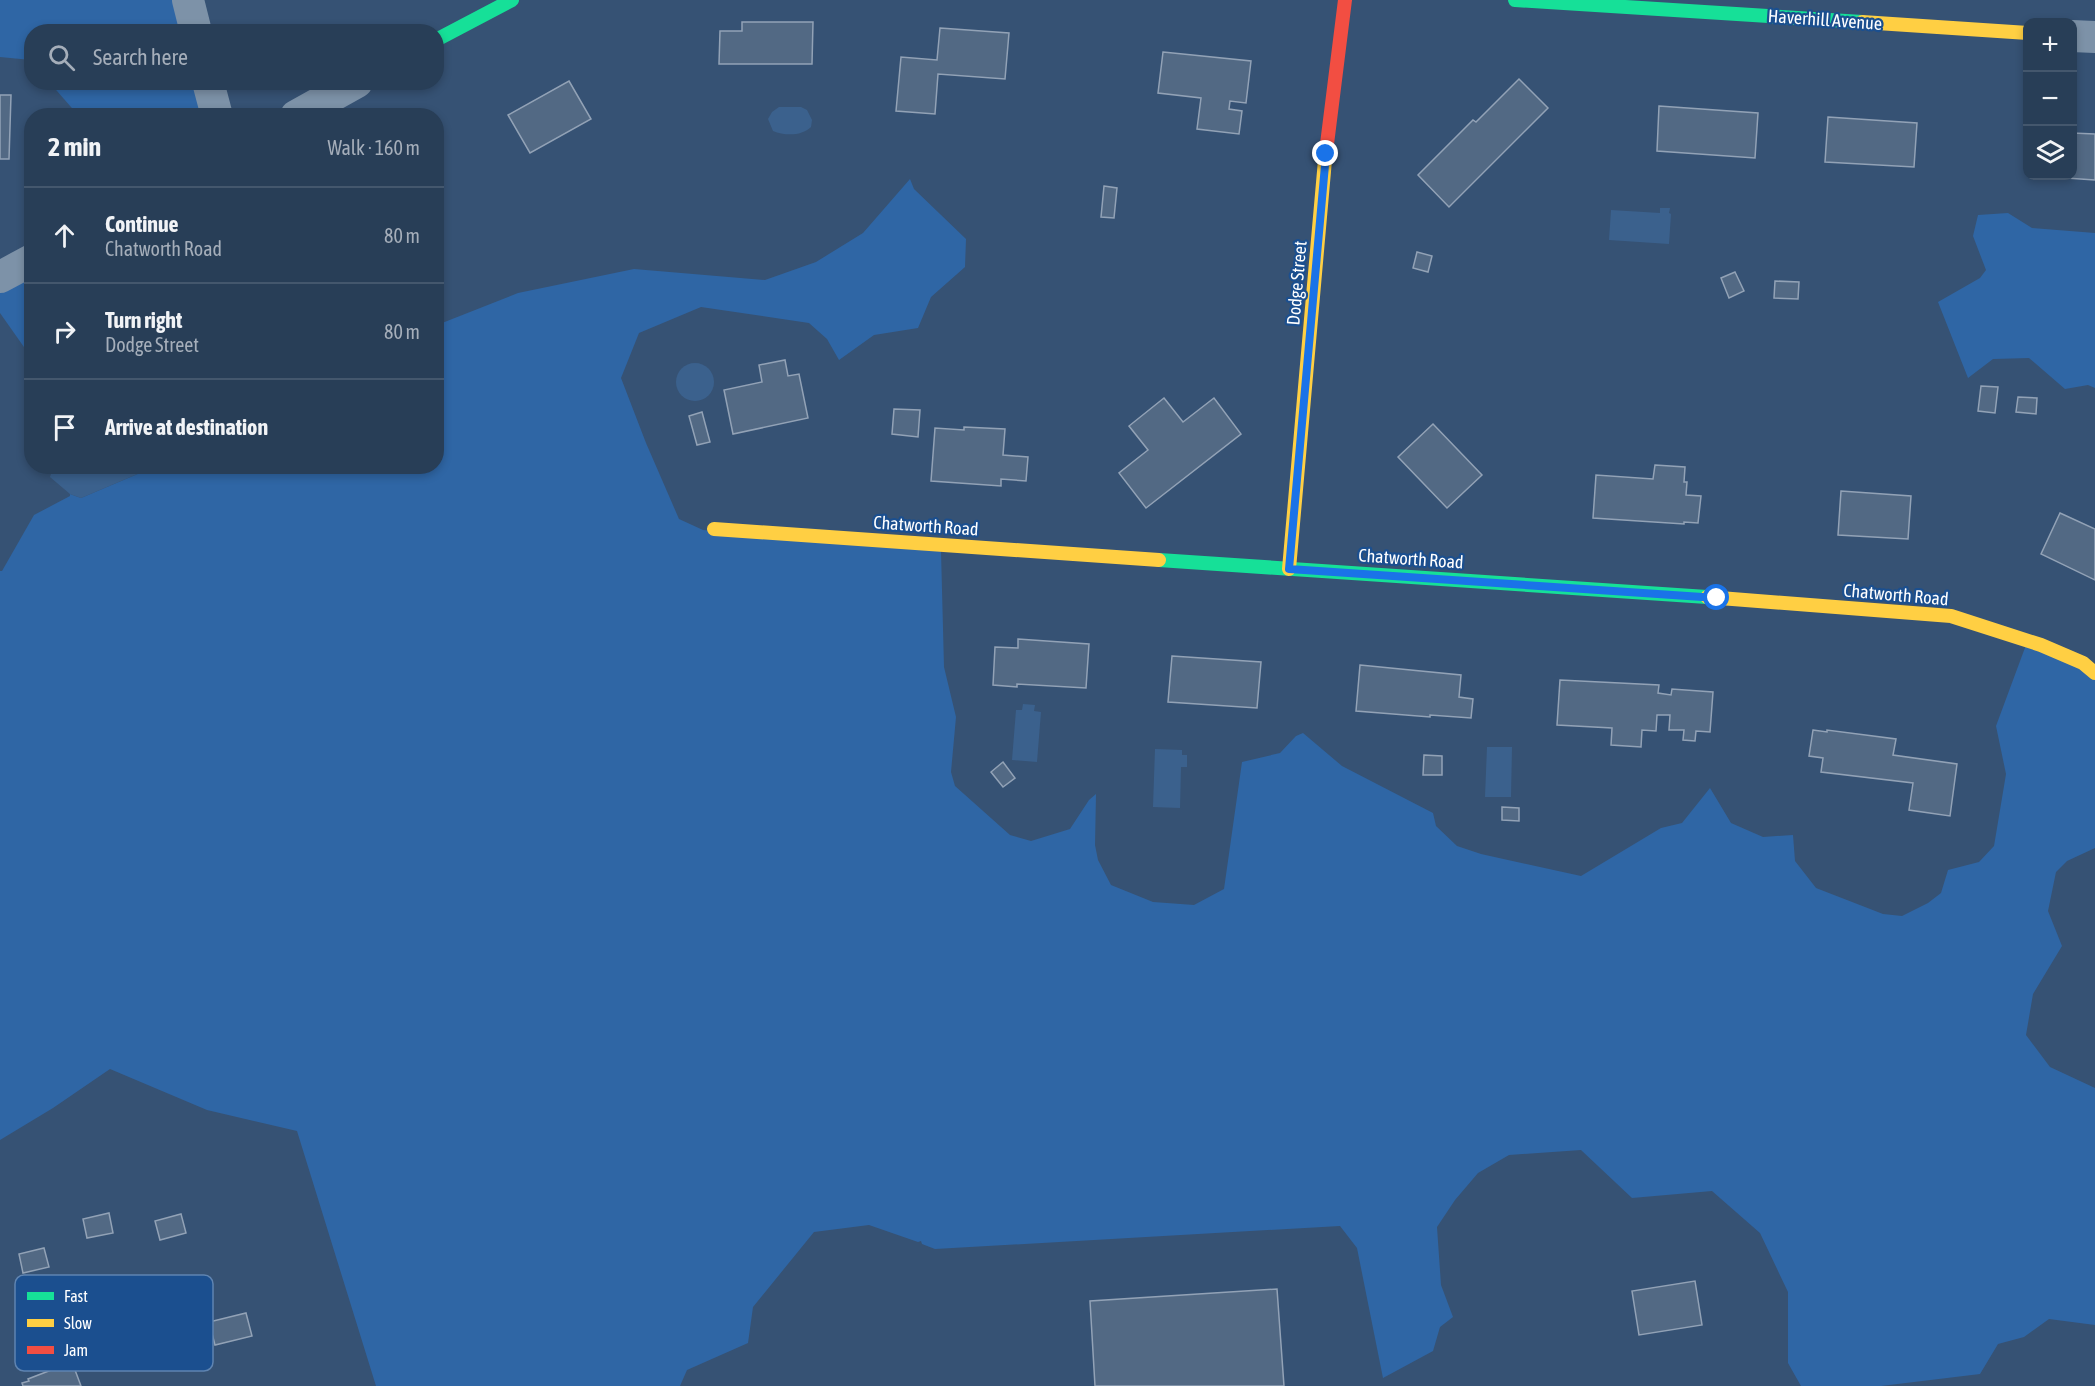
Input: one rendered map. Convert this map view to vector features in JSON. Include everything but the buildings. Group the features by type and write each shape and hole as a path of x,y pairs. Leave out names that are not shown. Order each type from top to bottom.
{"street":[{"path":"188,0 194,24"},
{"path":"444,36 512,0"},
{"name":"Dodge Street","path":"1289,569 1326,154 1345,0"},
{"name":"Haverhill Avenue","path":"1515,0 2023,33"},
{"path":"2077,36 2095,37"},
{"path":"210,90 215,108"},
{"path":"310,108 343,90"},
{"path":"0,277 24,264"},
{"name":"Chatworth Road","path":"714,529 1951,616 2041,645 2083,663 2095,672"}],"shaded area":[{"path":"0,0 191,0 196,24 24,24 24,59 0,57"},
{"path":"56,90 213,90 217,108 72,108"},
{"path":"779,107 801,107 807,110 812,120 811,127 793,134 773,131 768,119"},
{"path":"910,179 914,189 966,239 965,267 931,297 918,328 874,335 839,360 827,339 809,323 701,307 639,333 621,378 646,443 679,519 703,530 941,551 944,667 956,717 951,772 955,786 1010,835 1031,841 1070,829 1089,800 1096,794 1095,845 1098,860 1111,885 1153,902 1194,905 1224,889 1242,762 1280,753 1296,736 1303,733 1342,766 1433,813 1436,826 1457,846 1481,854 1581,876 1661,828 1682,823 1710,788 1731,823 1763,837 1793,835 1795,861 1816,888 1883,914 1902,916 1928,903 1941,893 1948,870 1979,862 1994,846 2006,774 1996,726 2026,645 2095,672 2095,848 2067,861 2056,872 2048,911 2062,946 2033,994 2026,1035 2050,1067 2095,1088 2095,1325 2049,1319 2024,1337 1998,1344 1980,1374 1881,1386 1801,1386 1788,1363 1788,1292 1760,1233 1712,1191 1632,1198 1581,1150 1509,1155 1478,1173 1455,1200 1437,1227 1441,1285 1453,1317 1440,1327 1433,1351 1383,1378 1357,1248 1340,1226 935,1249 922,1244 921,1241 918,1242 869,1225 814,1232 753,1307 748,1343 687,1370 680,1386 376,1386 297,1131 207,1110 110,1069 53,1108 0,1140 0,571 34,515 70,494 81,498 138,474 444,474 444,322 518,293 634,269 765,280 816,262 863,233"},
{"path":"1660,208 1670,208 1669,244 1609,240 1611,210 1660,213"},
{"path":"2008,213 2032,228 2095,233 2095,388 2088,385 2065,389 2029,358 1993,359 1968,378 1938,302 1980,278 1986,270 1973,236 1978,215"},
{"path":"24,266 24,347 0,313 0,280"},
{"path":"695,363 708,369 714,382 708,395 695,401 682,395 676,382 682,369"},
{"path":"51,474 138,474 81,498 70,494 50,477"},
{"path":"1023,704 1035,705 1034,711 1041,712 1037,762 1012,760 1016,710 1022,710"},
{"path":"1487,747 1512,747 1511,797 1485,797"},
{"path":"1155,749 1182,750 1182,755 1187,755 1187,767 1181,767 1180,808 1153,807"}],"traffic: fast":[{"path":"444,36 512,0"},
{"path":"1515,0 1862,22"},
{"path":"1159,560 1707,597"}],"traffic: slow":[{"path":"1862,22 2023,33"},
{"path":"1289,569 1325,160"},
{"path":"714,529 1159,560"},
{"path":"1707,597 1951,616 2041,645 2083,663 2095,673"}],"traffic: jam":[{"path":"1325,160 1345,0"}],"route":[{"path":"1326,154 1289,569 1717,598"}]}
